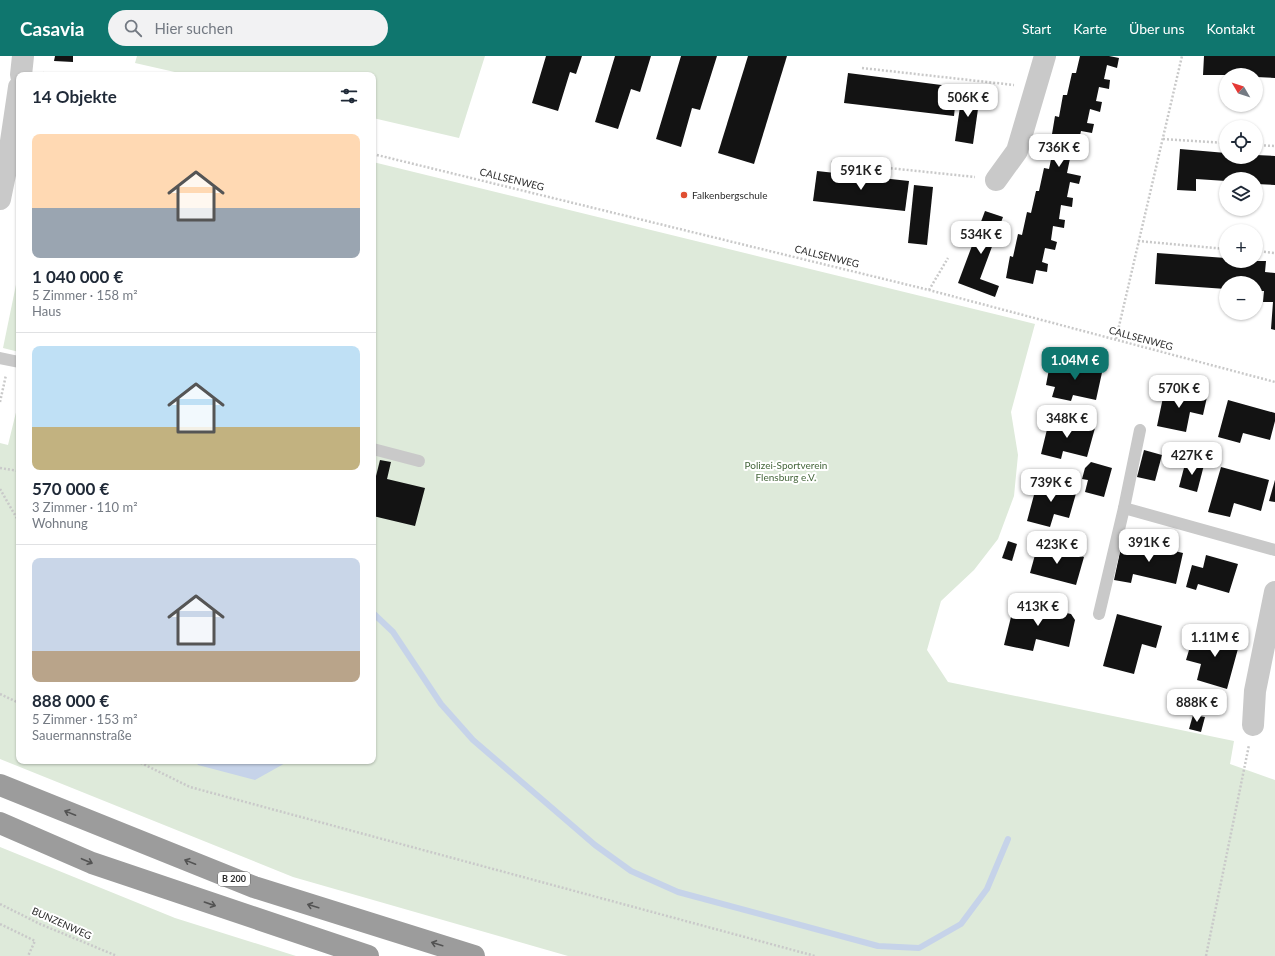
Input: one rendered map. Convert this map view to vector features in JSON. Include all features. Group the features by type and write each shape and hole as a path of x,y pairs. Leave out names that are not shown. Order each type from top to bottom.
{"highway":[{"name":"B 200","path":"0,785 254,887 474,956"},
{"path":"0,823 92,863 368,956"}],"street":[{"path":"21,72 23,56"},
{"path":"996,180 1017,151 1045,56"},
{"path":"0,199 5,154 16,101"},
{"path":"1253,725 1255,691 1275,592"}],"lane":[{"path":"1099,614 1124,508 1140,430"},
{"path":"376,450 419,461"},
{"path":"1124,508 1275,550"}],"path":[{"path":"1116,340 1182,56"},
{"path":"862,68 1036,87"},
{"path":"1162,139 1219,143"},
{"path":"1263,145 1275,146"},
{"name":"CALLSENWEG","path":"376,155 929,290 1275,382"},
{"path":"831,162 996,180"},
{"path":"1138,241 1219,248"},
{"path":"1263,252 1275,253"},
{"path":"929,290 948,258"},
{"path":"0,402 9,360"},
{"path":"0,468 16,471"},
{"path":"0,489 16,517"},
{"path":"0,694 16,702"},
{"path":"1206,956 1253,725"},
{"path":"143,764 190,787 815,956"},
{"name":"BUNZENWEG","path":"0,904 40,924 117,956"},
{"path":"0,924 35,941 28,956"}],"green space":[{"path":"137,56 485,56 459,138 376,119 376,72 175,72 135,63"},
{"name":"Polizei-Sportverein Flensburg e.V.","path":"376,163 1035,324 1011,412 1018,455 1014,496 998,539 974,570 941,601 927,650 948,682 1234,741 1230,764 1275,780 1275,956 568,956 293,877 0,759 0,443 8,445 16,412 16,764 376,764"},
{"path":"16,285 16,351 3,348"},
{"path":"0,847 175,918 296,956 0,956"}],"water":[{"path":"197,764 284,764 255,780"}],"building":[{"path":"55,56 73,56 73,62 54,61"},
{"path":"546,56 582,56 576,74 570,72 558,111 532,103"},
{"path":"615,56 651,56 640,92 631,89 618,129 595,122"},
{"path":"681,56 717,56 700,110 692,108 681,147 656,139"},
{"path":"748,56 787,56 754,164 718,153"},
{"path":"1080,56 1109,56 1119,58 1117,68 1107,65 1104,79 1110,80 1109,89 1099,87 1096,101 1102,102 1100,112 1090,109 1087,123 1094,124 1092,133 1081,131 1078,145 1073,144 1067,173 1081,176 1079,184 1070,182 1067,197 1073,198 1072,207 1061,205 1059,219 1065,220 1064,228 1053,226 1051,240 1057,242 1055,250 1045,248 1042,262 1048,264 1047,272 1036,270 1033,284 1006,278 1010,256 1013,257 1018,234 1022,235 1027,212 1031,213 1036,191 1039,191 1044,168 1049,169 1055,141 1051,140 1055,116 1059,117 1063,95 1067,95 1072,73 1076,73"},
{"path":"1204,56 1275,56 1275,78 1263,77 1263,68 1219,68 1219,75 1203,75"},
{"path":"848,73 957,87 954,116 844,103"},
{"path":"962,93 980,95 973,144 955,141"},
{"path":"1180,149 1219,152 1219,164 1263,164 1263,155 1275,156 1275,185 1263,184 1263,172 1219,172 1219,181 1196,179 1196,191 1177,190"},
{"path":"817,171 909,181 905,211 813,201"},
{"path":"914,185 933,187 927,245 908,243"},
{"path":"985,211 1003,217 980,279 999,286 995,297 958,283"},
{"path":"1157,253 1219,257 1219,268 1263,268 1263,261 1266,261 1265,272 1275,273 1275,330 1271,329 1273,302 1263,302 1263,276 1219,276 1219,289 1155,284"},
{"path":"1061,359 1103,368 1096,400 1073,395 1071,401 1052,397 1055,387 1046,385 1049,369 1058,371"},
{"path":"1165,388 1207,397 1203,415 1190,412 1186,432 1157,426"},
{"path":"1228,400 1275,413 1275,421 1270,440 1243,433 1240,443 1218,437"},
{"path":"1050,417 1095,428 1087,457 1063,451 1061,459 1041,454"},
{"path":"1144,450 1162,455 1155,481 1137,477"},
{"path":"380,460 391,462 387,479 425,488 415,526 376,517 376,476"},
{"path":"1186,460 1204,465 1197,492 1179,487"},
{"path":"1091,462 1112,468 1104,497 1085,492 1088,480 1082,479 1085,468"},
{"path":"1221,467 1269,480 1261,511 1234,503 1230,517 1208,512"},
{"path":"1038,480 1077,490 1069,518 1054,514 1050,527 1027,521"},
{"path":"1275,480 1275,502 1269,501"},
{"path":"1136,537 1154,542 1154,546 1183,553 1176,584 1133,574 1131,583 1114,580 1120,552 1132,555"},
{"path":"1008,541 1017,544 1012,561 1002,558"},
{"path":"1038,544 1084,557 1076,585 1030,573"},
{"path":"1206,555 1238,564 1229,593 1198,584 1196,590 1186,587 1192,565 1203,568"},
{"path":"1015,601 1071,614 1075,620 1069,647 1036,639 1033,651 1004,645"},
{"path":"1117,614 1162,626 1156,648 1142,644 1134,674 1103,666"},
{"path":"1212,628 1237,635 1235,644 1239,645 1227,689 1197,680 1201,664 1186,660 1192,640 1207,644"},
{"path":"1193,715 1205,717 1201,732 1189,729"}],"waterway":[{"path":"376,616 393,632 441,704 473,740 595,845 631,871 678,892 878,946 919,948 961,924 987,889 1008,839"}],"place":[{"name":"Falkenbergschule","path":"684,195"}]}
